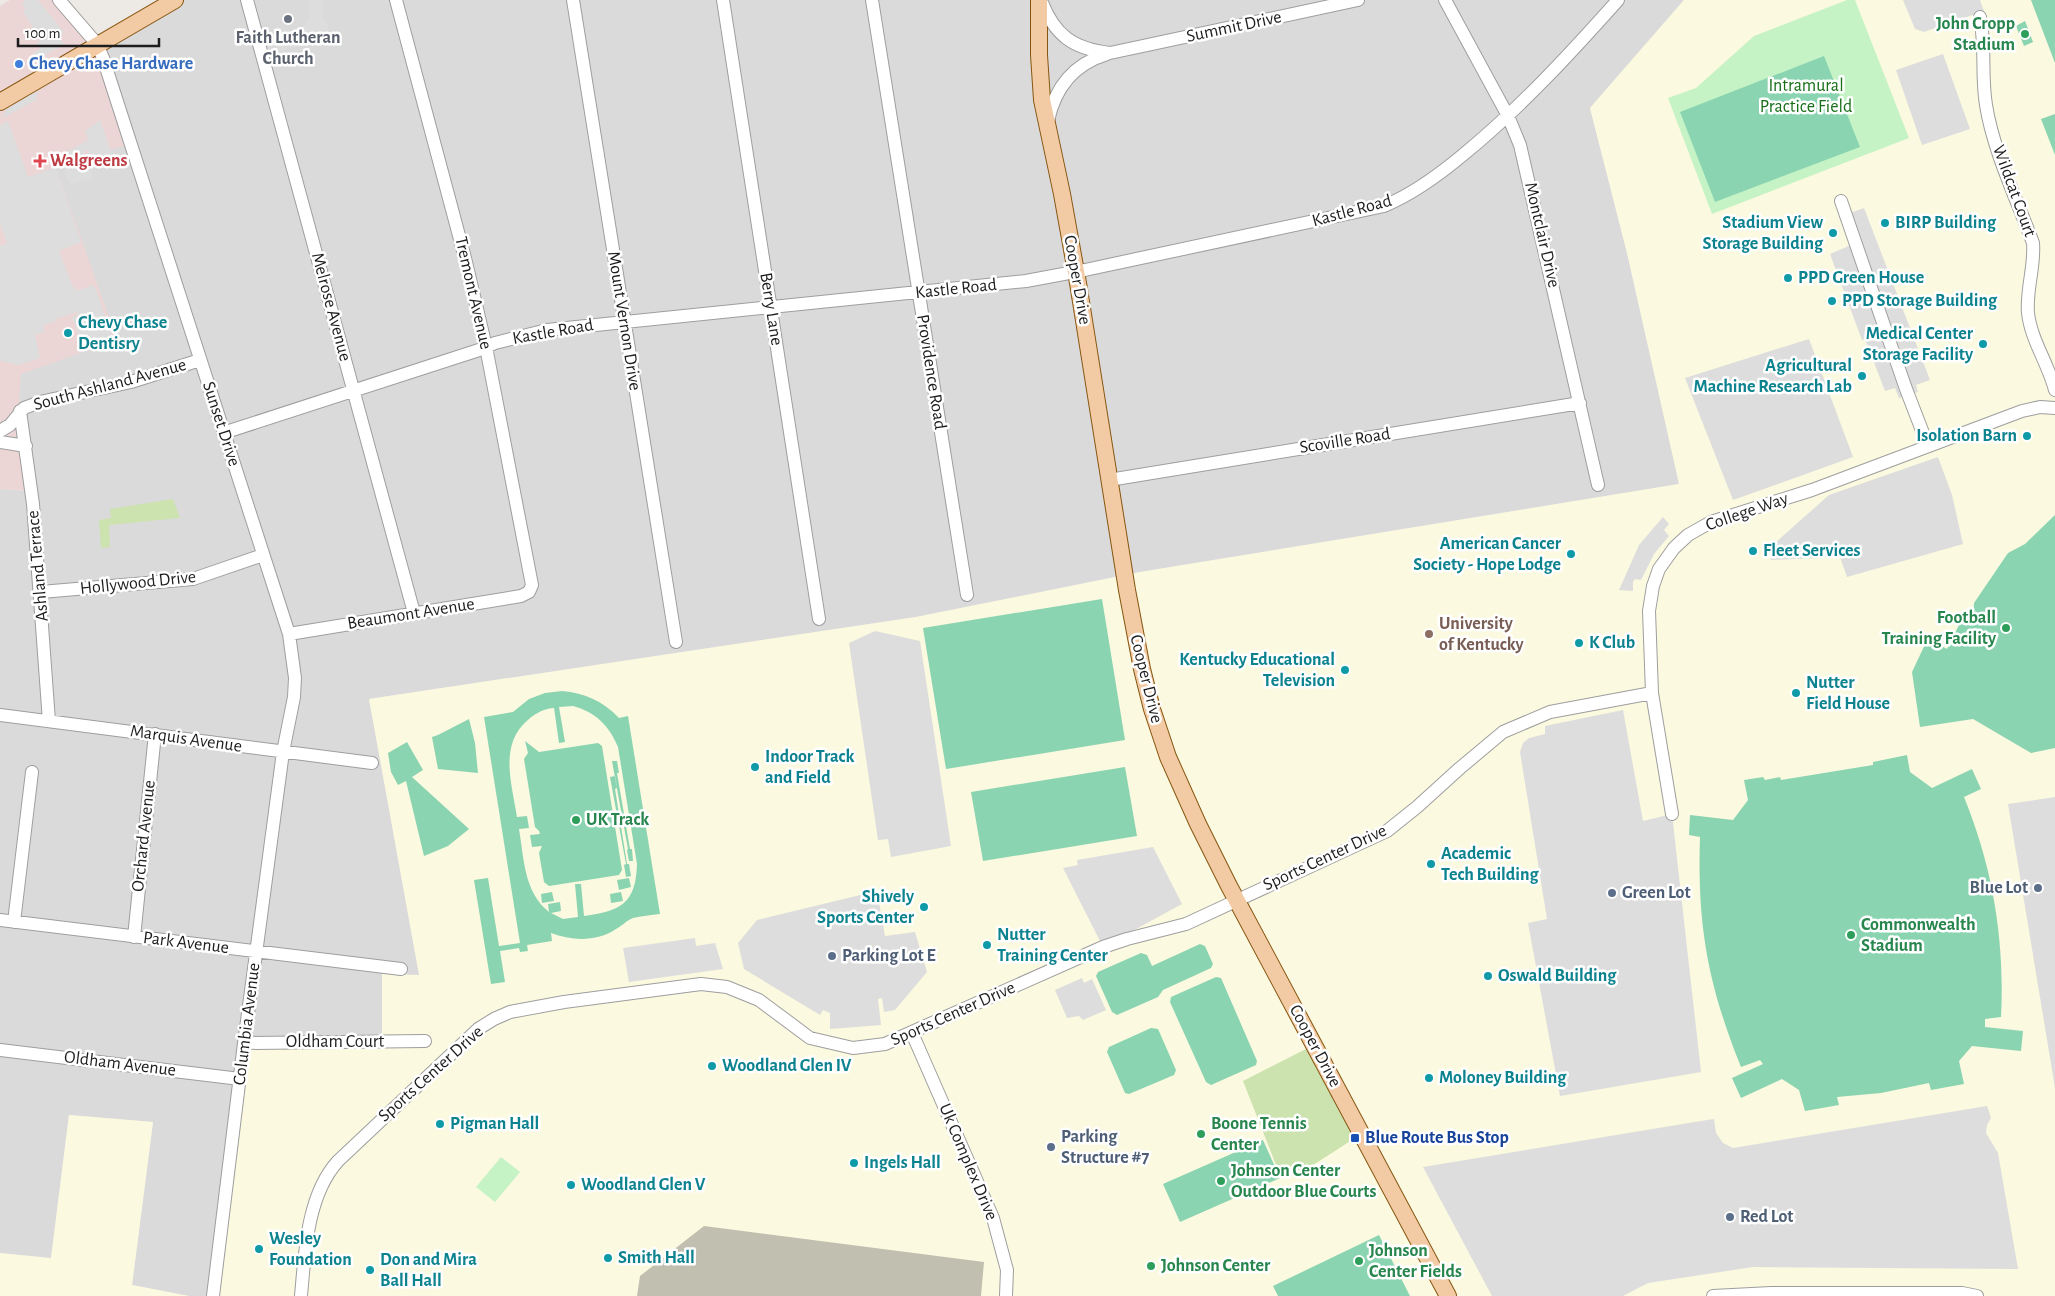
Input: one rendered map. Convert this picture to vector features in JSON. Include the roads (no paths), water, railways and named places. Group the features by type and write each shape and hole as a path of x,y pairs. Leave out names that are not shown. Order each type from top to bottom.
{"main road":[{"path":"0,102 96,44 175,0"},
{"name":"Cooper Drive","path":"1040,0 1040,75 1047,125 1076,272 1135,638 1152,709 1178,781 1198,824 1448,1296"}],"street":[{"name":"Sunset Drive","path":"59,0 96,44 108,74 289,634 295,687 283,752"},
{"name":"Melrose Avenue","path":"247,0 414,613"},
{"name":"Tremont Avenue","path":"396,0 466,258 486,347 532,578 530,589"},
{"name":"Mount Vernon Drive","path":"573,0 623,322 676,642"},
{"name":"Berry Lane","path":"723,0 820,619"},
{"name":"Providence Road","path":"872,0 968,595"},
{"name":"Summit Drive","path":"1040,0 1051,21 1066,39 1087,49 1110,53"},
{"name":"Summit Drive","path":"1047,125 1051,105 1068,76 1092,59 1110,53 1358,0"},
{"name":"Montclair Drive","path":"1445,0 1508,116 1520,145 1598,485"},
{"name":"Kastle Road","path":"223,432 486,347 547,330 1026,281 1384,206 1408,195 1446,169 1508,116 1547,78 1618,0"},
{"name":"Wildcat Court","path":"1980,17 1988,114 1995,140 2033,243 2034,260 2028,292 2028,313 2034,337 2050,371 2055,390"},
{"path":"1841,201 1906,389 1928,446"},
{"name":"South Ashland Avenue","path":"0,430 14,420 20,412 40,402 131,382 200,360"},
{"name":"Scoville Road","path":"1109,480 1580,403"},
{"name":"College Way","path":"1672,814 1652,693 1650,601 1653,586 1664,561 1682,540 1696,529 1711,522 1812,490 2022,411 2040,407 2055,408"},
{"name":"Ashland Terrace","path":"20,412 26,446 40,592 49,721"},
{"path":"0,442 26,446"},
{"name":"Hollywood Drive","path":"40,592 193,578 263,555"},
{"name":"Beaumont Avenue","path":"289,634 521,596 530,589"},
{"name":"Sports Center Drive","path":"301,1296 315,1200 332,1168 478,1029 494,1019 510,1012 574,1001 701,984 727,986 759,1000 810,1038 827,1044 853,1048 885,1044 1103,947 1186,924 1387,831 1503,732 1550,712 1652,693"},
{"name":"Marquis Avenue","path":"0,716 155,734 372,763"},
{"name":"Orchard Avenue","path":"134,937 155,734"},
{"name":"Columbia Avenue","path":"213,1296 244,1043 283,752"},
{"path":"14,922 32,772"},
{"name":"Park Avenue","path":"0,920 401,969"},
{"name":"Uk Complex Drive","path":"912,1033 993,1218 1007,1270 1006,1296"},
{"name":"Oldham Court","path":"244,1043 425,1042"},
{"name":"Oldham Avenue","path":"0,1050 240,1079"},
{"path":"1713,1296 1962,1293 1977,1296"}],"place":[{"name":"Faith Lutheran Church","path":"288,19"},
{"name":"John Cropp Stadium","path":"2025,34"},
{"name":"Chevy Chase Hardware","path":"19,64"},
{"name":"Walgreens","path":"40,161"},
{"name":"BIRP Building","path":"1885,223"},
{"name":"Stadium View Storage Building","path":"1833,233"},
{"name":"PPD Green House","path":"1788,278"},
{"name":"PPD Storage Building","path":"1832,301"},
{"name":"Chevy Chase Dentisry","path":"68,333"},
{"name":"Medical Center Storage Facility","path":"1983,344"},
{"name":"Agricultural Machine Research Lab","path":"1862,376"},
{"name":"Isolation Barn","path":"2027,436"},
{"name":"Fleet Services","path":"1753,551"},
{"name":"American Cancer Society - Hope Lodge","path":"1571,554"},
{"name":"Football Training Facility","path":"2006,628"},
{"name":"University of Kentucky","path":"1429,634"},
{"name":"K Club","path":"1579,643"},
{"name":"Kentucky Educational Television","path":"1345,670"},
{"name":"Nutter Field House","path":"1796,693"},
{"name":"Indoor Track and Field","path":"755,767"},
{"name":"UK Track","path":"576,820"},
{"name":"Academic Tech Building","path":"1431,864"},
{"name":"Blue Lot","path":"2038,888"},
{"name":"Green Lot","path":"1612,893"},
{"name":"Shively Sports Center","path":"924,907"},
{"name":"Commonwealth Stadium","path":"1851,935"},
{"name":"Nutter Training Center","path":"987,945"},
{"name":"Parking Lot E","path":"832,956"},
{"name":"Oswald Building","path":"1488,976"},
{"name":"Woodland Glen IV","path":"712,1066"},
{"name":"Moloney Building","path":"1429,1078"},
{"name":"Pigman Hall","path":"440,1124"},
{"name":"Boone Tennis Center","path":"1201,1134"},
{"name":"Blue Route Bus Stop","path":"1355,1138"},
{"name":"Parking Structure #7","path":"1051,1147"},
{"name":"Ingels Hall","path":"854,1163"},
{"name":"Johnson Center Outdoor Blue Courts","path":"1221,1181"},
{"name":"Woodland Glen V","path":"571,1185"},
{"name":"Red Lot","path":"1730,1217"},
{"name":"Wesley Foundation","path":"259,1249"},
{"name":"Smith Hall","path":"608,1258"},
{"name":"Johnson Center Fields","path":"1359,1261"},
{"name":"Johnson Center","path":"1151,1266"},
{"name":"Don and Mira Ball Hall","path":"370,1270"}],"park label":[{"name":"Intramural Practice Field","path":"1806,96"}]}
